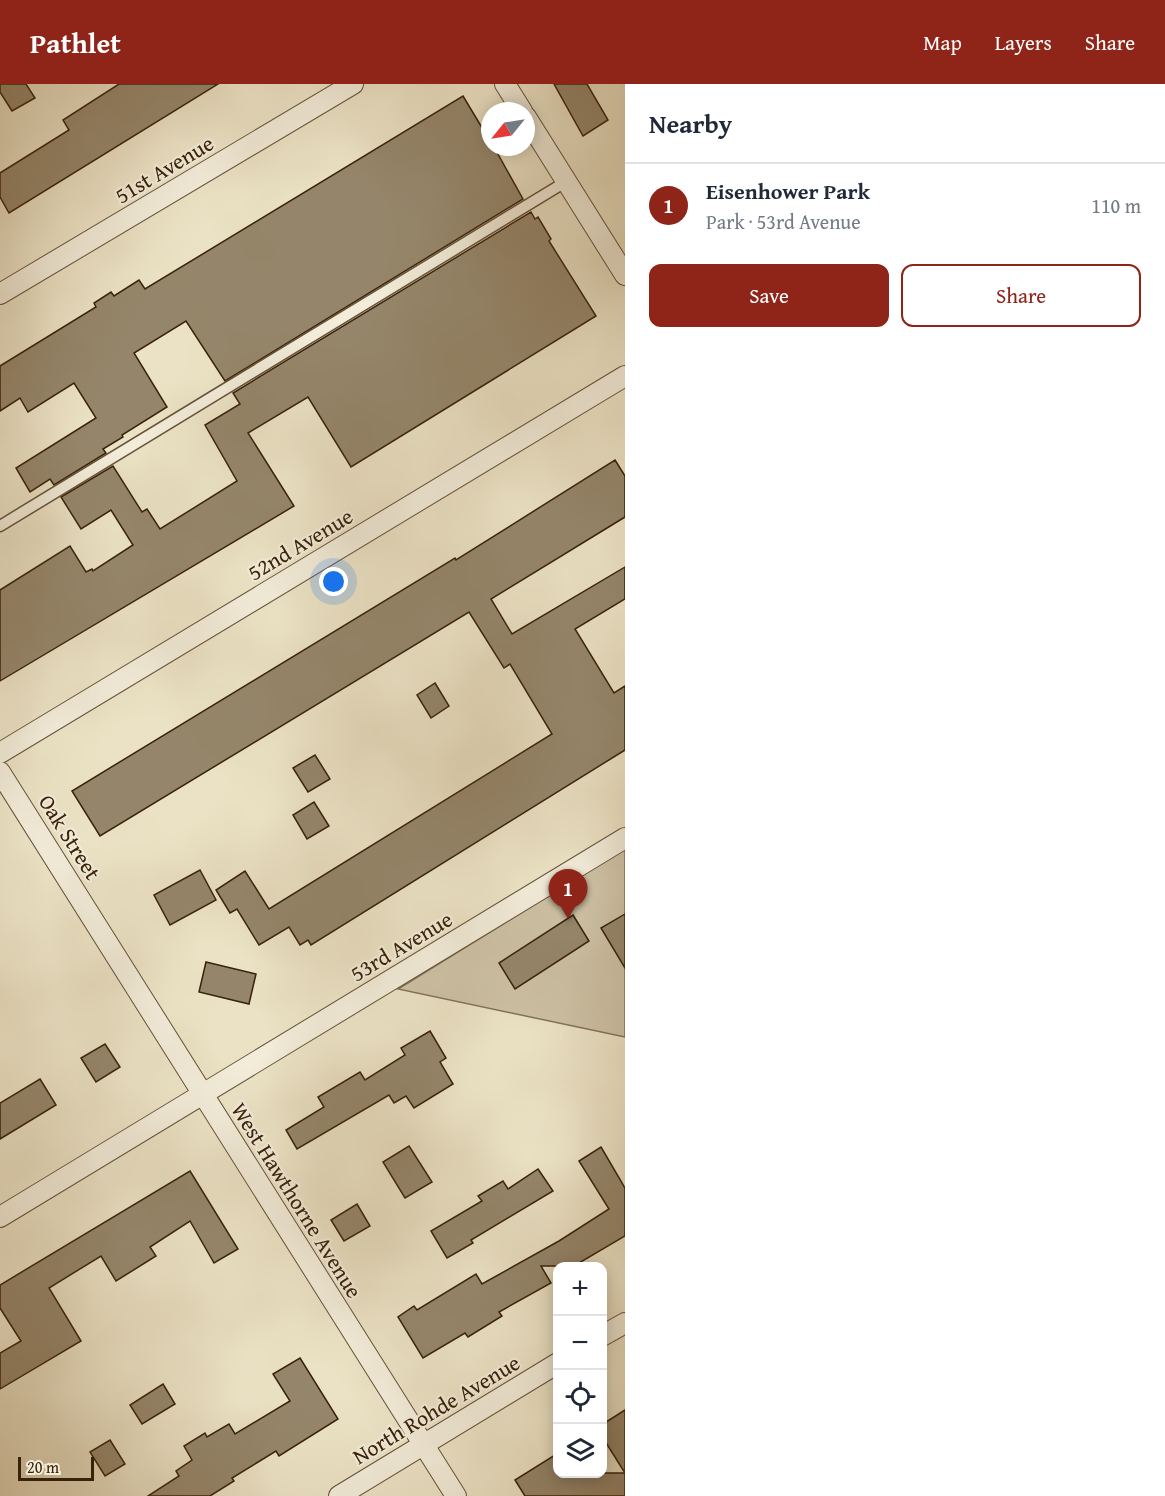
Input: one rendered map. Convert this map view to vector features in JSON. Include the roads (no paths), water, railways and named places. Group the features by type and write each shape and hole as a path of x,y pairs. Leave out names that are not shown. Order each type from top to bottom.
{"street":[{"name":"51st Avenue","path":"0,294 353,84"},
{"path":"505,84 516,102"},
{"path":"535,131 625,275"},
{"name":"52nd Avenue","path":"0,753 625,376"},
{"name":"Oak Street","path":"0,772 99,928"},
{"name":"53rd Avenue","path":"0,1217 625,837"},
{"name":"West Hawthorne Avenue","path":"99,928 456,1496"},
{"path":"607,1334 625,1323"},
{"name":"North Rohde Avenue","path":"339,1496 553,1367"}],"lane":[{"path":"0,526 567,181"}],"place":[{"name":"Eisenhower Park","path":"568,919"}]}
